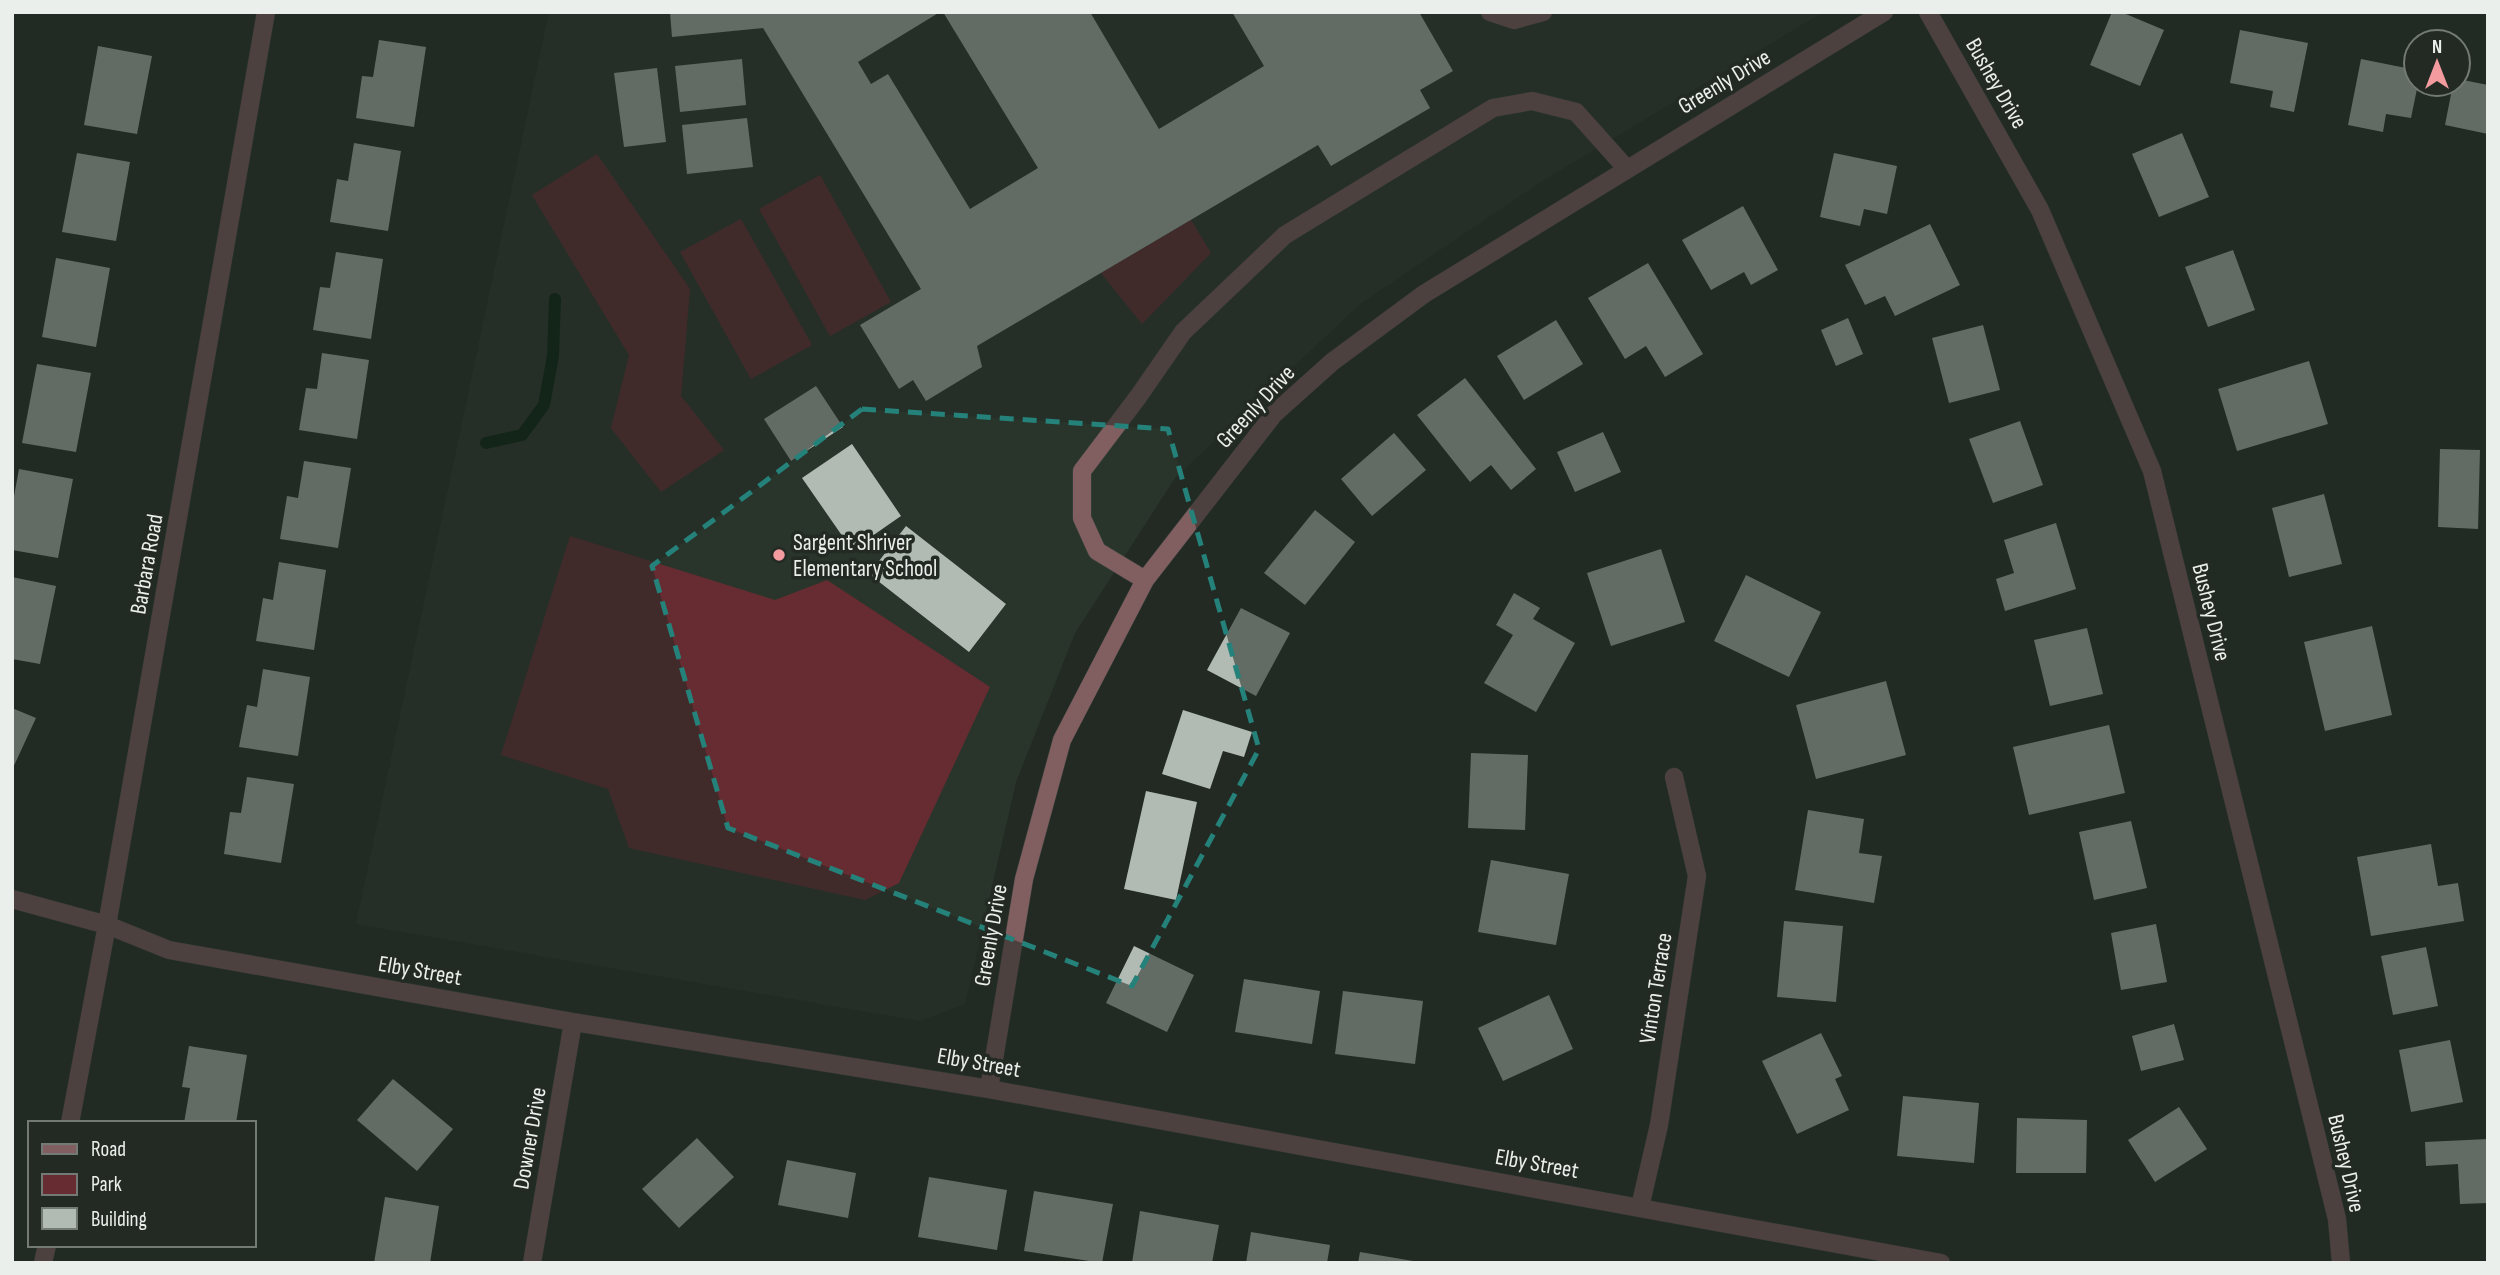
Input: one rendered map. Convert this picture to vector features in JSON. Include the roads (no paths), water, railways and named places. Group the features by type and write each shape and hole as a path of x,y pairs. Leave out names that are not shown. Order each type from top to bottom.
{"street":[{"name":"Barbara Road","path":"70,1121 266,12"},
{"path":"1490,12 1514,20 1543,12"},
{"name":"Greenly Drive","path":"989,1088 1024,879 1062,740 1145,580 1274,414 1332,362 1424,294 1884,12"},
{"name":"Bushey Drive","path":"1928,12 2040,209 2152,471 2337,1219 2341,1263"},
{"path":"1145,580 1097,551 1082,518 1082,471 1183,332 1285,235 1493,108 1532,101 1576,112 1627,169"},
{"name":"Vinton Terrace","path":"1640,1207 1659,1125 1697,876 1674,777"},
{"name":"Elby Street","path":"12,898 107,925 169,950 573,1022 989,1088 1941,1263"},
{"name":"Downer Drive","path":"532,1263 573,1022"}],"waterway":[{"path":"486,443 522,435 544,405 553,356 555,299"}],"place":[{"name":"Sargent Shriver Elementary School","path":"779,555"}]}
